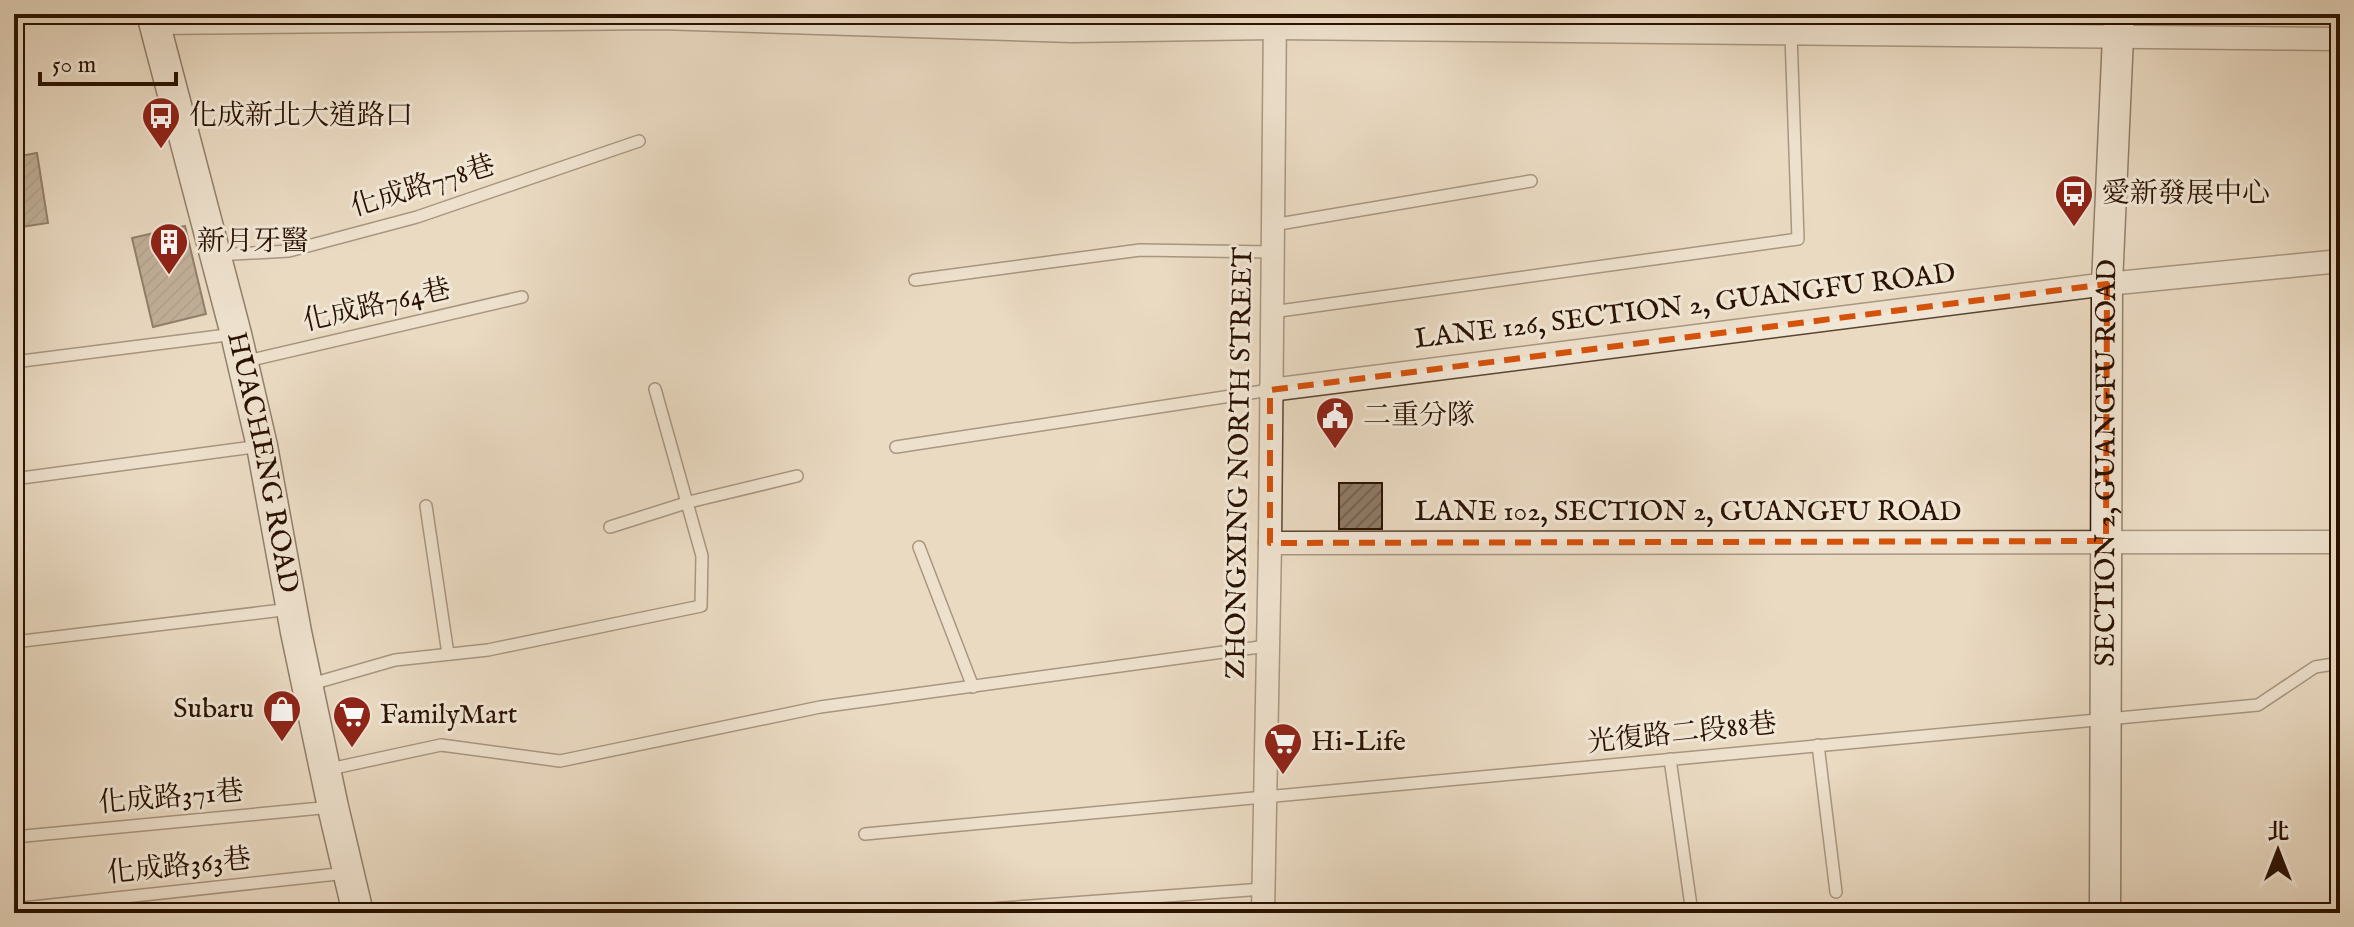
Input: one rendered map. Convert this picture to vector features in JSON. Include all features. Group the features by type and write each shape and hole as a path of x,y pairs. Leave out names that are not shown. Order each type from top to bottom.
{"street":[{"path":"154,18 659,16 1072,31 1275,21 1594,23 1791,34 2119,26 2340,39"},
{"name":"HUACHENG ROAD","path":"154,18 262,446 307,685 358,913"},
{"name":"ZHONGXING NORTH STREET","path":"1263,913 1275,21"},
{"name":"SECTION 2, GUANGFU ROAD","path":"2105,913 2107,284 2119,26"},
{"name":"LANE 126, SECTION 2, GUANGFU ROAD","path":"1270,390 2107,284 2340,261"},
{"name":"LANE 102, SECTION 2, GUANGFU ROAD","path":"1270,543 2340,542"}],"lane":[{"path":"1272,312 1798,239 1791,34"},
{"name":"化成路778巷","path":"216,256 289,251 417,217 639,141"},
{"path":"1273,225 1531,181"},
{"path":"915,280 1140,250 1273,252"},
{"name":"化成路764巷","path":"14,362 239,348 522,297"},
{"path":"307,685 395,660 488,650 701,606 702,556 655,389"},
{"path":"896,447 1270,390"},
{"path":"14,479 262,446"},
{"path":"610,527 689,502 797,476"},
{"path":"426,506 448,654"},
{"path":"919,547 973,687"},
{"path":"14,642 292,609"},
{"path":"325,770 441,745 560,761 820,707 1267,646"},
{"name":"光復路二段88巷","path":"865,834 1265,800 2258,705 2315,667 2340,663"},
{"path":"1818,745 1836,892"},
{"path":"1670,759 1692,913"},
{"name":"化成路371巷","path":"14,837 333,807"},
{"name":"化成路363巷","path":"14,909 348,872"},
{"path":"935,913 1263,889"}],"highlighted area":[{"path":"2107,284 2106,541 1270,543 1270,390"}],"building":[{"path":"37,153 48,223 14,228 14,157"},
{"name":"新月牙醫","path":"185,226 206,314 153,327 132,238"},
{"path":"1339,483 1382,483 1382,529 1339,529"}],"place":[{"name":"化成新北大道路口","path":"161,150"},
{"name":"愛新發展中心","path":"2074,228"},
{"name":"新月牙醫","path":"169,276"},
{"name":"二重分隊","path":"1335,450"},
{"name":"Subaru","path":"282,743"},
{"name":"FamilyMart","path":"352,749"},
{"name":"Hi-Life","path":"1283,776"}]}
